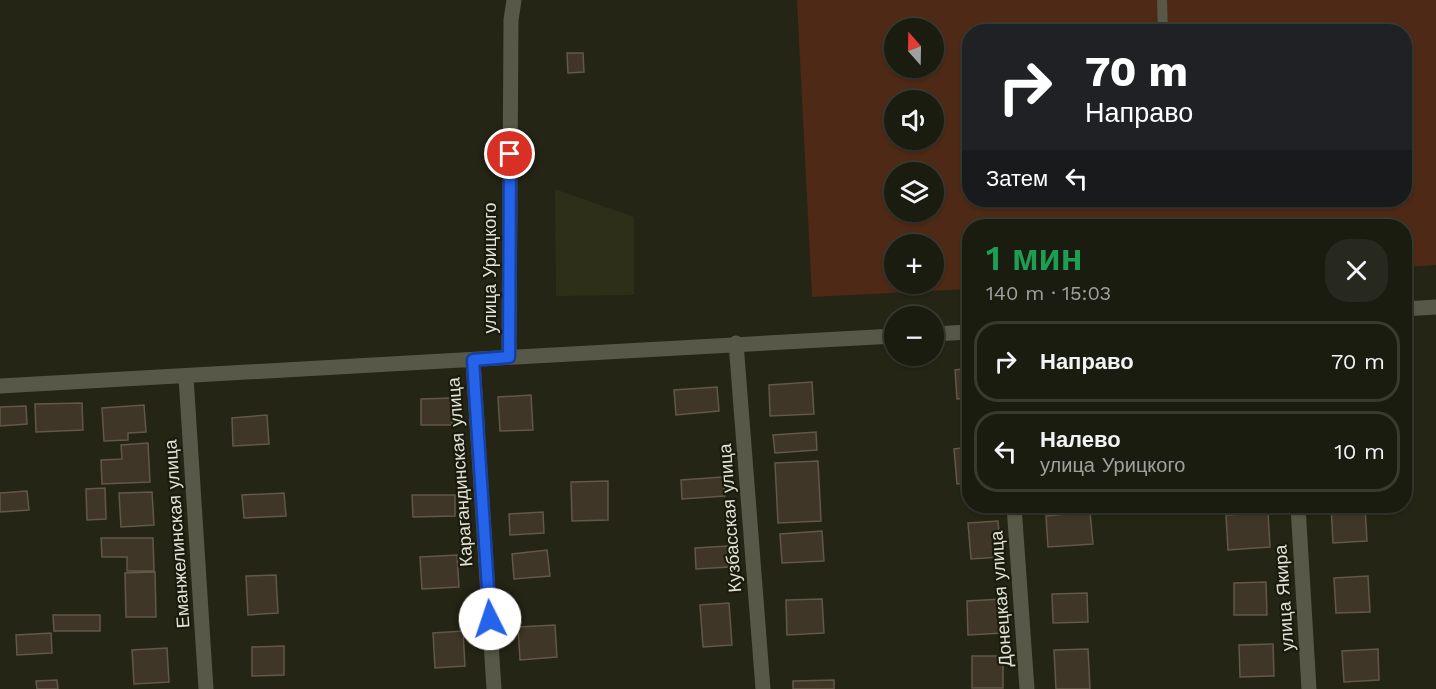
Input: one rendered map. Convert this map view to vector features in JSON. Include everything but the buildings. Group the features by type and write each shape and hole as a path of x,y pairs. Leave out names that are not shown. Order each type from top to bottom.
{"street":[{"name":"улица Урицкого","path":"509,357 510,20 514,0"},
{"path":"1412,309 1436,308"},
{"path":"944,333 962,332"},
{"path":"0,386 884,336"},
{"name":"Кузбасская улица","path":"736,343 763,689"},
{"name":"Карагандинская улица","path":"473,360 494,689"},
{"name":"Еманжелинская улица","path":"186,377 206,689"},
{"name":"Донецкая улица","path":"1014,513 1027,689"},
{"name":"улица Якира","path":"1298,513 1309,689"}],"lane":[{"path":"1162,0 1163,24"}],"shaded area":[{"path":"797,0 1436,0 1436,265 1412,266 1412,219 962,219 962,289 944,290 944,234 884,234 884,293 812,297"},
{"path":"555,189 634,217 634,295 556,296"}],"route":[{"path":"490,619 473,360 509,357 510,154"}]}
